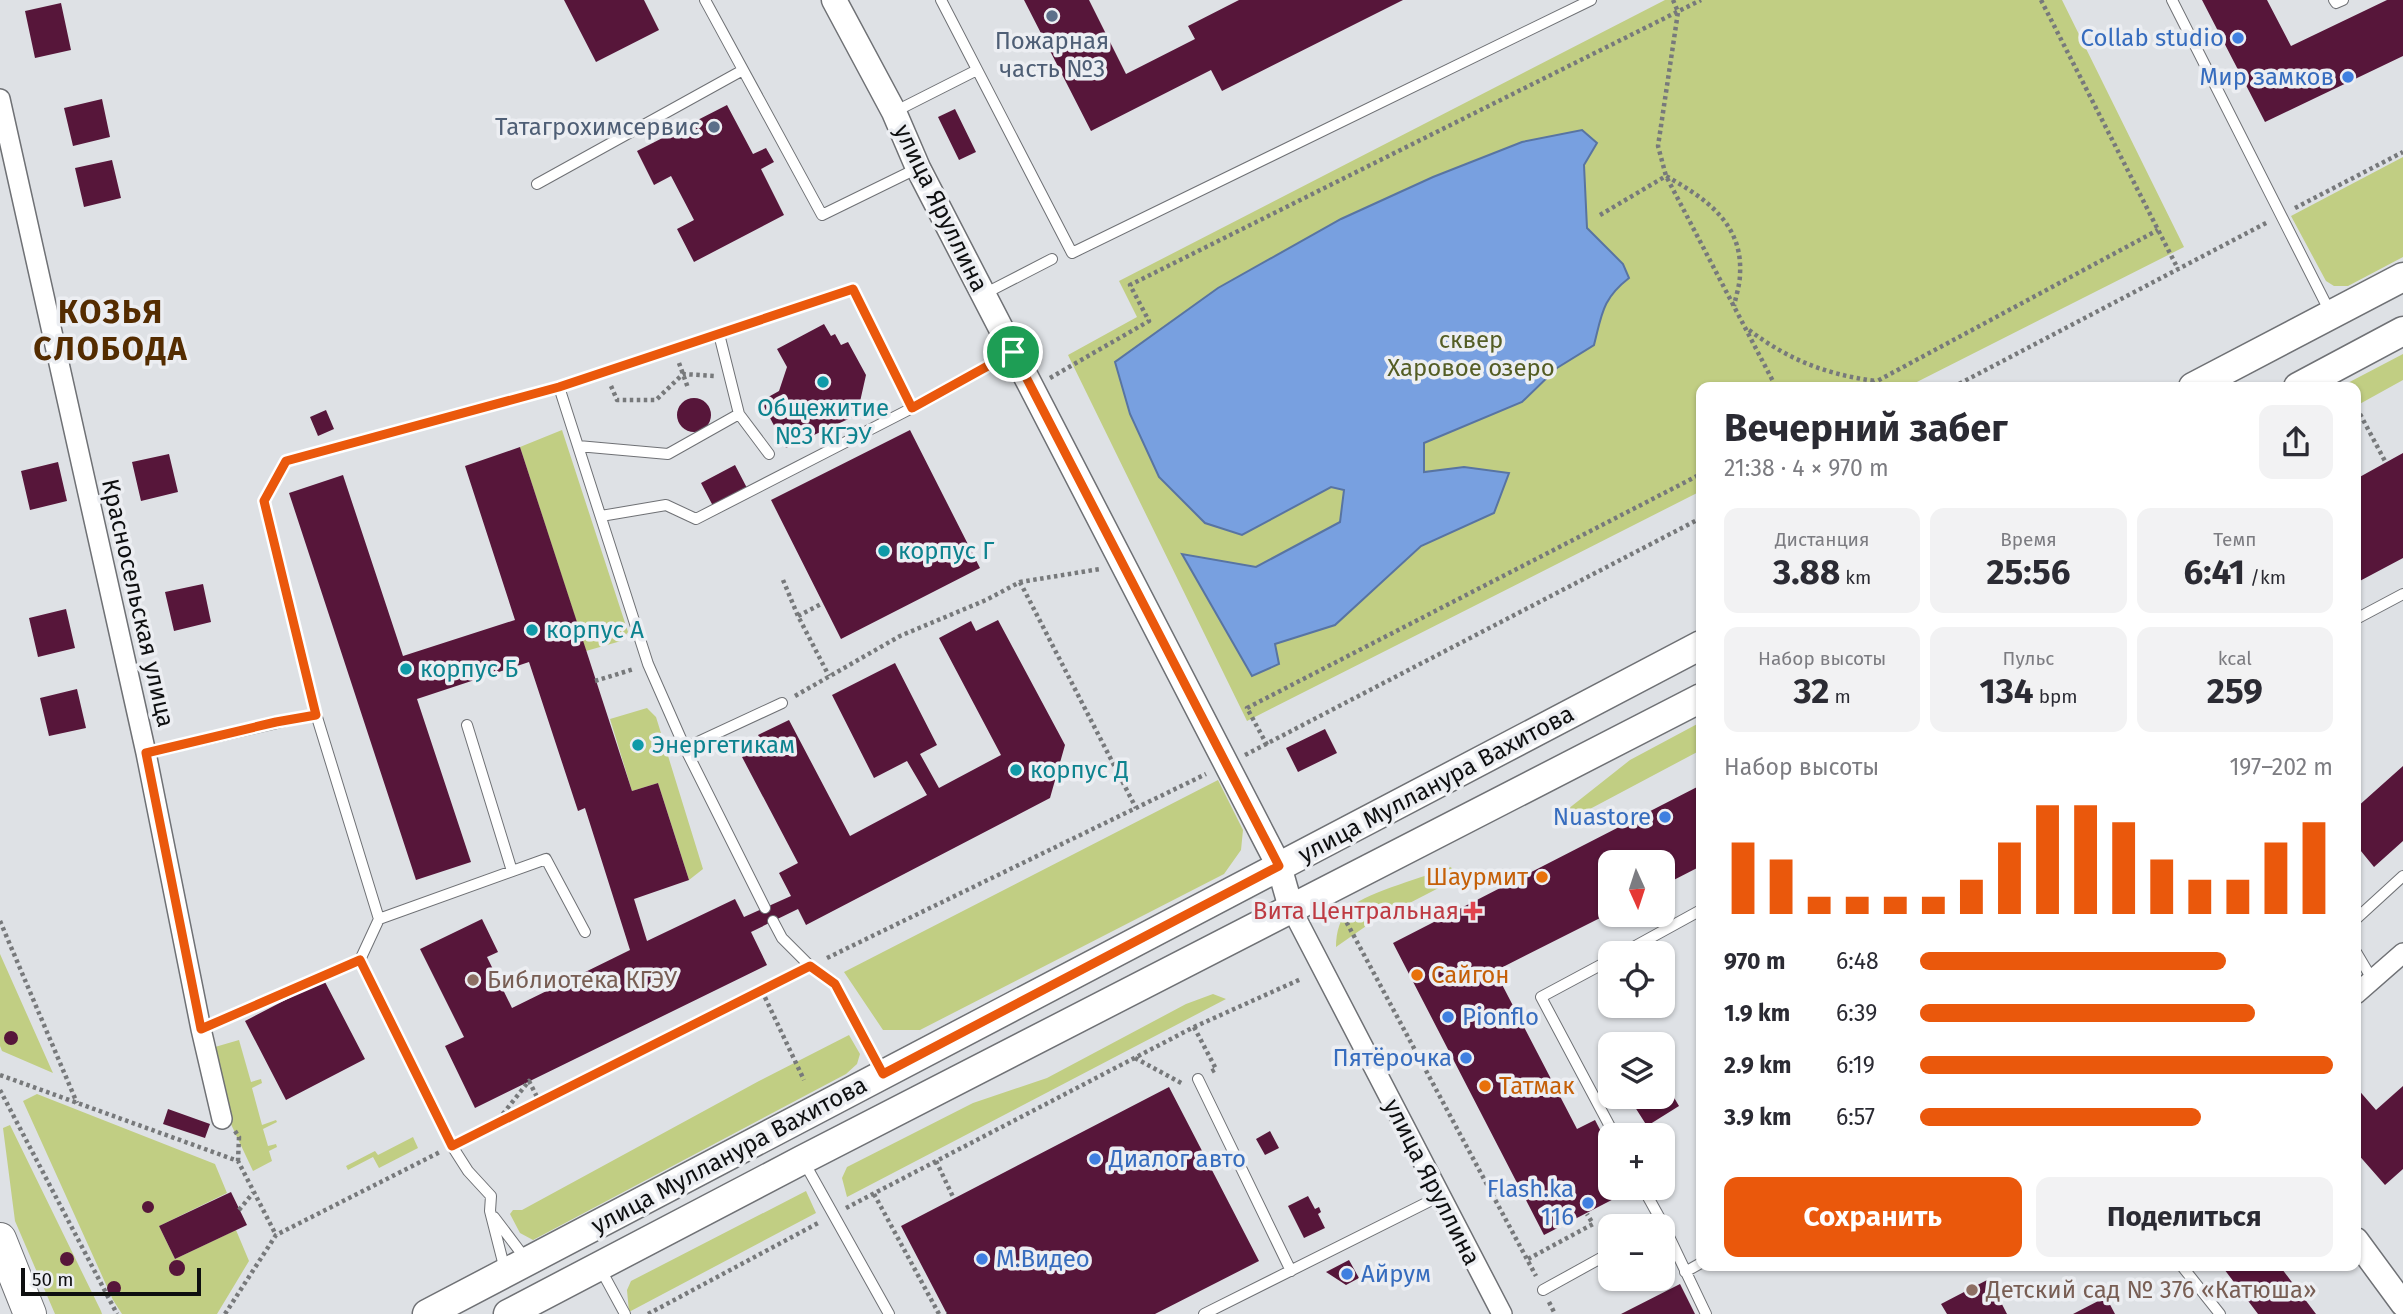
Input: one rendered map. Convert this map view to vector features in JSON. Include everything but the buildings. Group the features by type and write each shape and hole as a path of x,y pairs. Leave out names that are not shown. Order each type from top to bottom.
{"main road":[{"path":"2203,382 2403,277"},
{"path":"2307,382 2403,331"},
{"name":"улица Мулланура Вахитова","path":"427,1314 1696,648"},
{"name":"улица Мулланура Вахитова","path":"516,1312 802,1160 1696,701"},
{"path":"0,1239 30,1314"}],"street":[{"name":"улица Яруллина","path":"834,0 894,112 918,168 1279,866 1291,908 1502,1314"},
{"name":"Красносельская улица","path":"0,99 146,753 201,1029 222,1119"},
{"path":"2361,989 2403,953"},
{"path":"2361,1247 2402,1300"}],"lane":[{"path":"705,0 822,215 918,168"},
{"path":"941,0 1072,253 1591,0"},
{"path":"2172,0 2332,314"},
{"path":"2334,0 2336,3 2343,0"},
{"path":"537,184 743,70"},
{"path":"894,112 977,70"},
{"path":"984,294 1052,259"},
{"path":"201,1029 360,960 379,919 316,715 264,501 286,461 559,387 853,289 912,408"},
{"path":"719,334 739,414 768,454"},
{"path":"601,516 666,505 696,519 912,408 1013,352"},
{"path":"559,387 648,664 685,748 765,908"},
{"path":"578,446 668,454 739,414"},
{"path":"2361,616 2403,594"},
{"path":"685,748 782,703"},
{"path":"146,753 316,715"},
{"path":"467,725 512,871"},
{"path":"379,919 546,859 585,932"},
{"path":"2361,914 2403,876"},
{"path":"1645,941 1696,913"},
{"path":"773,921 782,937 810,966 835,984 883,1074"},
{"path":"360,960 452,1146 468,1171 491,1196 490,1211 516,1267"},
{"path":"2361,960 2372,979"},
{"path":"1598,966 1541,997 1608,1123"},
{"path":"1198,1079 1291,1271"},
{"path":"802,1160 835,1214 889,1314"},
{"path":"1205,1314 1440,1196"},
{"path":"490,1211 516,1267"},
{"path":"1675,1253 1706,1314"},
{"path":"1543,1290 1598,1260"},
{"path":"1685,1272 1696,1266"},
{"path":"600,1267 625,1314"},
{"path":"2187,1271 2220,1314"}],"path":[{"path":"1673,0 1678,12 1658,146 1666,176 1773,382"},
{"path":"1032,388 1149,321 1130,285 1701,0"},
{"path":"2041,0 2178,269"},
{"path":"1963,382 2403,152"},
{"path":"1600,215 1666,176"},
{"path":"1666,176 1706,201 1720,214 1736,241 1741,273 1734,307"},
{"path":"1745,327 1770,346 1805,364 1842,376 1877,381 2158,230"},
{"path":"674,349 688,388"},
{"path":"606,372 617,400 656,400 683,374 730,377"},
{"path":"2361,416 2386,463"},
{"path":"1267,745 1247,708 1696,477"},
{"path":"225,1314 276,1235 810,966 1267,745 1696,521"},
{"path":"782,703 900,636 986,600 1020,582 1103,569"},
{"path":"783,580 829,676"},
{"path":"1020,582 1136,808"},
{"path":"798,616 823,603"},
{"path":"595,681 613,676"},
{"path":"1338,907 1555,1314"},
{"path":"0,921 78,1104"},
{"path":"648,1314 1194,1027 1301,979"},
{"path":"762,991 804,1080"},
{"path":"0,1075 238,1161 276,1235"},
{"path":"493,1126 529,1082 540,1102"},
{"path":"0,1090 117,1314"},
{"path":"936,1161 954,1199"},
{"path":"239,1210 253,1193"},
{"path":"874,1194 939,1314"},
{"path":"1528,1259 1593,1224 1587,1214"}],"green space":[{"name":"сквер Харовое озеро","path":"1665,0 2062,0 2184,247 1917,382 1696,382 1696,494 1247,721 1068,355 1137,317 1119,281"},
{"path":"2403,157 2403,257 2348,286 2334,286 2326,281 2291,216"},
{"path":"2403,354 2403,380 2361,403 2361,382 2350,382"},
{"path":"562,430 628,632 621,641 586,651 520,447"},
{"path":"647,708 656,717 703,869 689,880 658,783 632,791 610,719"},
{"path":"1696,725 1696,753 1573,818 1568,809 1630,760"},
{"path":"1218,780 1243,830 1241,850 1224,874 920,1030 883,1030 844,972"},
{"path":"1451,867 1456,879 1369,924 1336,947 1340,925 1352,906 1384,890"},
{"path":"0,954 53,1073 2,1051"},
{"path":"1213,994 1226,999 847,1197 842,1178 847,1167 973,1103 1047,1078 1186,1004"},
{"path":"849,1035 860,1054 857,1064 846,1074 533,1240 520,1233 510,1214 513,1210 522,1210"},
{"path":"239,1040 251,1082 261,1079 262,1083 252,1088 262,1125 276,1120 277,1122 263,1129 268,1146 276,1144 277,1147 269,1151 272,1161 253,1171 229,1120 215,1047"},
{"path":"37,1094 215,1164 227,1193 159,1226 175,1259 236,1230 249,1261 217,1314 122,1314 113,1300 23,1101"},
{"path":"10,1125 102,1314 55,1314 15,1221 3,1128"},
{"path":"413,1137 418,1148 379,1168 373,1157 348,1170 346,1166 375,1151 378,1155"},
{"path":"806,1191 816,1213 629,1312 627,1290 631,1281"}],"water":[{"path":"1582,130 1597,143 1584,165 1587,228 1623,264 1629,278 1608,300 1594,345 1557,368 1522,402 1424,443 1424,472 1464,467 1509,473 1494,513 1421,546 1335,625 1275,644 1279,664 1252,676 1182,554 1256,567 1340,522 1344,490 1331,487 1242,535 1205,523 1159,477 1130,414 1115,362 1218,288 1341,219 1433,177 1522,142"}],"place":[{"name":"Пожарная часть №3","path":"1052,16"},
{"name":"Collab studio","path":"2238,38"},
{"name":"Мир замков","path":"2348,77"},
{"name":"Татагрохимсервис","path":"714,127"},
{"name":"Общежитие №3 КГЭУ","path":"823,382"},
{"name":"корпус Г","path":"884,551"},
{"name":"корпус А","path":"532,630"},
{"name":"корпус Б","path":"406,669"},
{"name":"Энергетикам","path":"638,745"},
{"name":"корпус Д","path":"1016,770"},
{"name":"Nuastore","path":"1665,817"},
{"name":"Шаурмит","path":"1542,877"},
{"name":"Вита Центральная","path":"1473,911"},
{"name":"Сайгон","path":"1417,975"},
{"name":"Библиотека КГЭУ","path":"473,980"},
{"name":"Pionflo","path":"1448,1017"},
{"name":"Пятёрочка","path":"1466,1058"},
{"name":"Татмак","path":"1485,1086"},
{"name":"Диалог авто","path":"1095,1159"},
{"name":"Flash.ka 116","path":"1588,1203"},
{"name":"М.Видео","path":"982,1259"},
{"name":"Айрум","path":"1347,1274"},
{"name":"Детский сад № 376 «Катюша»","path":"1972,1290"}],"district":[{"name":"КОЗЬЯ СЛОБОДА","path":"111,330"}],"route":[{"path":"853,289 912,408 1013,352 1279,866 883,1074 835,984 810,966 452,1146 360,960 201,1029 146,753 316,715 264,501 286,461 559,387 853,289"}]}
